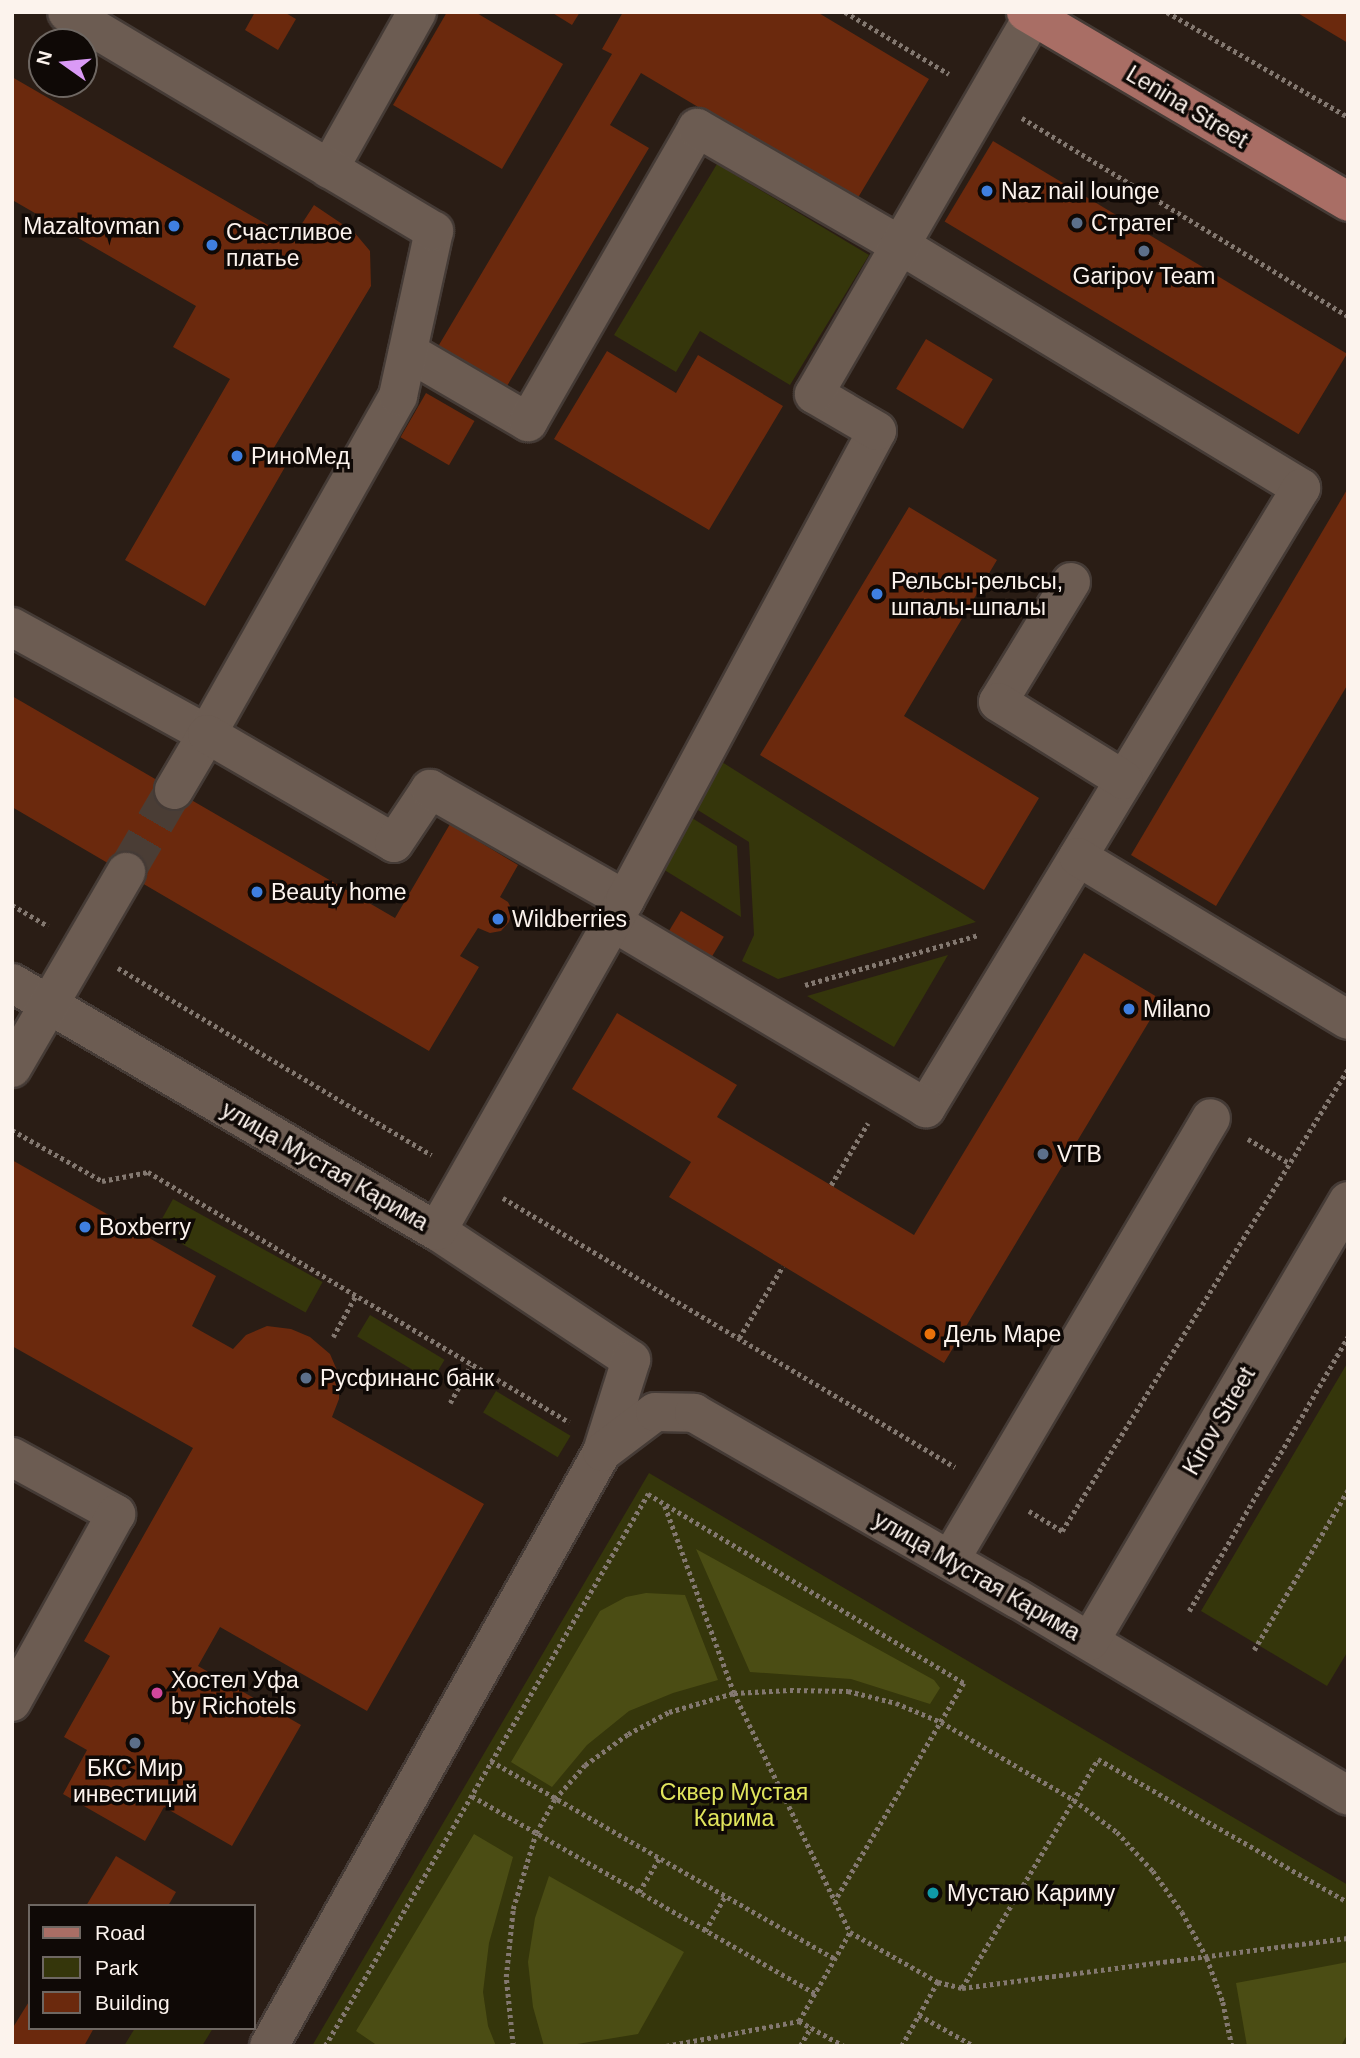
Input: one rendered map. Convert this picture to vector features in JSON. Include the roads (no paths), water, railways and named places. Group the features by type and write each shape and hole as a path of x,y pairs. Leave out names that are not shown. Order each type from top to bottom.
{"main road":[{"name":"Lenina Street","path":"1029,14 1348,202"}],"street":[{"path":"67,12 434,232 398,396 174,790"},
{"path":"329,169 417,12"},
{"path":"437,1231 619,911 877,431 814,394 987,96 1029,14"},
{"path":"12,627 206,734 394,843 430,789 619,911 746,1003 926,1108 1301,488 900,245 697,128 528,422 408,352"},
{"path":"1071,582 998,702 1124,780"},
{"path":"1077,857 1348,1020"},
{"path":"12,1068 126,872"},
{"name":"улица Мустая Карима","path":"12,983 437,1231 631,1360 590,1440"},
{"path":"950,1560 1211,1118"},
{"name":"Kirov Street","path":"1090,1641 1348,1200"},
{"name":"улица Мустая Карима","path":"590,1440 655,1412 694,1413 1090,1641 1348,1796"},
{"path":"269,2046 590,1440"},
{"path":"12,1457 116,1514 12,1702"}],"tunnel":[{"path":"126,872 174,790"}],"place":[{"name":"Naz nail lounge","path":"987,191"},
{"name":"Стратег","path":"1077,223"},
{"name":"Mazaltovman","path":"174,226"},
{"name":"Счастливое платье","path":"212,245"},
{"name":"Garipov Team","path":"1144,251"},
{"name":"РиноМед","path":"237,456"},
{"name":"Рельсы-рельсы, шпалы-шпалы","path":"877,594"},
{"name":"Beauty home","path":"257,892"},
{"name":"Wildberries","path":"498,919"},
{"name":"Milano","path":"1129,1009"},
{"name":"VTB","path":"1043,1154"},
{"name":"Boxberry","path":"85,1227"},
{"name":"Дель Маре","path":"930,1334"},
{"name":"Русфинанс банк","path":"306,1378"},
{"name":"Хостел Уфа by Richotels","path":"157,1693"},
{"name":"БКС Мир инвестиций","path":"135,1743"},
{"name":"Мустаю Кариму","path":"933,1893"}],"park label":[{"name":"Сквер Мустая Карима","path":"734,1805"}]}
